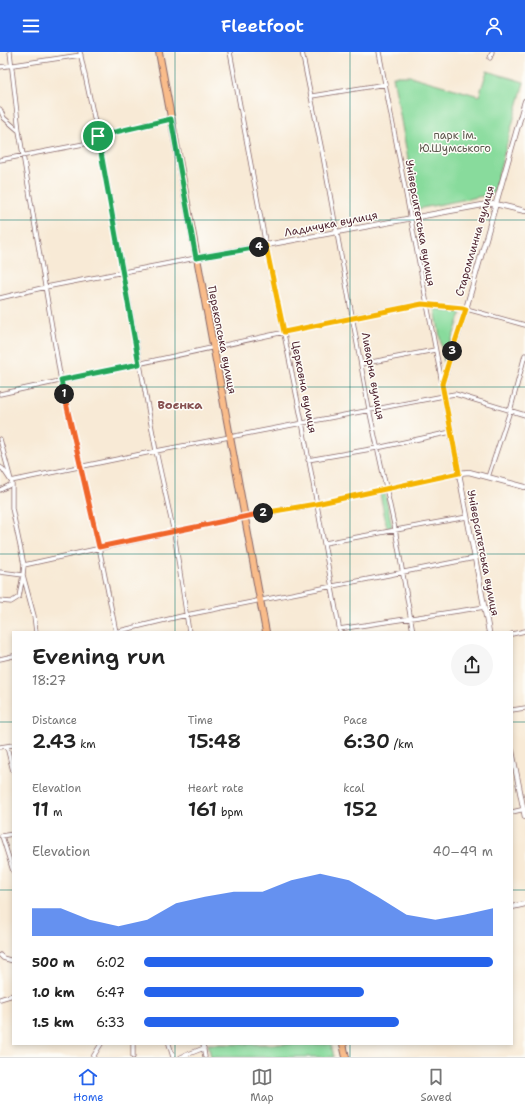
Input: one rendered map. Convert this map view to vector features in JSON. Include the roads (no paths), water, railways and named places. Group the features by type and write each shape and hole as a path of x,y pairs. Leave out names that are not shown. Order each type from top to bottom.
{"main road":[{"name":"Перекопська вулиця","path":"159,52 266,631"},
{"path":"343,1045 346,1057"}],"street":[{"path":"10,52 19,131 61,380 99,547 115,631"},
{"name":"Церковна вулиця","path":"230,52 266,246 302,422 316,504 325,543 340,631"},
{"name":"Ливарна вулиця","path":"302,52 312,96 369,409 395,529 413,631"},
{"name":"Університетська вулиця","path":"379,52 426,304 490,631"},
{"path":"490,58 492,52"},
{"path":"0,67 80,53 98,136 139,364 174,533 189,631"},
{"path":"312,96 386,84"},
{"name":"Старомлинна вулиця","path":"442,384 466,309 525,101"},
{"path":"0,109 4,118 19,131"},
{"path":"0,160 89,143 98,136 171,119"},
{"name":"Ладичука вулиця","path":"0,298 122,272 411,218 495,204 525,211"},
{"path":"0,394 353,317 426,304 466,309 525,325"},
{"path":"361,364 436,350"},
{"path":"488,477 510,411 525,355"},
{"path":"0,490 12,483 156,450 444,395 455,394 525,415"},
{"path":"308,460 377,448 452,432"},
{"path":"0,439 12,483 12,508 24,565 19,597 11,602 0,601"},
{"path":"0,467 12,483"},
{"path":"24,565 99,547 174,533 245,516 316,504 459,473 467,472 525,487"},
{"path":"325,543 467,517"},
{"path":"119,631 186,615 475,558"},
{"path":"0,572 23,575"},
{"path":"23,575 34,616 36,631"},
{"path":"340,631 485,607"},
{"path":"513,634 525,631"},
{"path":"0,659 12,656"},
{"path":"513,710 525,708"},
{"path":"0,747 12,745"},
{"path":"7,747 12,766"},
{"path":"513,764 525,817"},
{"path":"513,812 524,809"},
{"path":"12,834 1,836 12,868"},
{"path":"513,907 525,904"},
{"path":"0,955 3,958 12,960"},
{"path":"0,999 12,995"},
{"path":"93,1057 100,1045"},
{"path":"133,1045 133,1057"},
{"path":"169,1045 172,1057"},
{"path":"181,1057 203,1046 205,1057"}],"district":[{"name":"Воєнка","path":"180,405"}],"park label":[{"name":"парк ім. Ю.Шумського","path":"455,141"}]}
